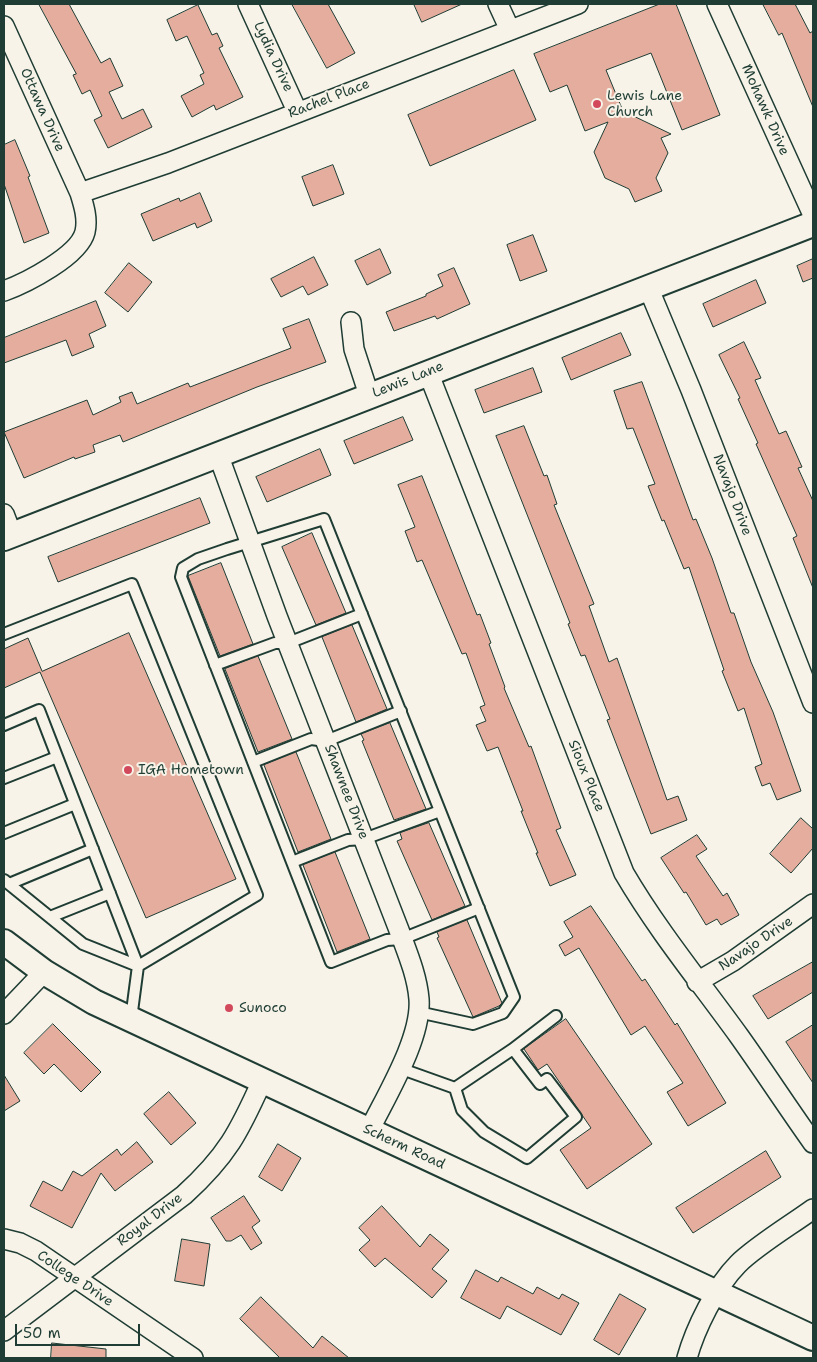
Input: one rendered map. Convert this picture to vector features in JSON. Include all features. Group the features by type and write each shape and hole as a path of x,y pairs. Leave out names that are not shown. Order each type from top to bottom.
{"street":[{"name":"Lydia Drive","path":"248,4 297,111"},
{"path":"498,4 510,30"},
{"name":"Rachel Place","path":"80,193 168,163 297,111 578,4"},
{"name":"Mohawk Drive","path":"717,4 813,215"},
{"name":"Ottawa Drive","path":"4,291 73,251 85,231 85,211 80,193 5,34"},
{"name":"Lewis Lane","path":"6,529 218,454 813,224"},
{"name":"Navajo Drive","path":"648,287 691,390 813,703"},
{"path":"351,322 354,349 369,395"},
{"name":"Sioux Place","path":"428,372 624,873 643,905 697,982 739,1036 813,1143"},
{"name":"Shawnee Drive","path":"218,454 416,979 418,1012 412,1042 369,1131"},
{"name":"Navajo Drive","path":"697,982 733,961 813,904"},
{"name":"Scherm Road","path":"4,942 44,972 94,1002 813,1338"},
{"path":"4,1014 44,972"},
{"name":"Royal Drive","path":"4,1330 184,1195 208,1173 226,1152 239,1131 262,1081"},
{"path":"687,1358 692,1338 727,1276 739,1262 813,1209"},
{"name":"College Drive","path":"4,1239 36,1252 193,1358"}],"lane":[{"path":"418,1012 473,1024 503,1013 514,997 479,908 401,711 324,519 198,559 183,568 182,578 331,962 386,940 402,939 479,908"},
{"path":"4,634 132,584 257,895 138,966"},
{"path":"216,665 275,643 288,643 362,614"},
{"path":"4,725 39,710 138,966 131,1019"},
{"path":"253,762 311,739 326,741 401,711"},
{"path":"4,778 57,757"},
{"path":"4,833 75,804"},
{"path":"292,862 348,840 364,839 440,810"},
{"path":"6,882 93,849"},
{"path":"6,882 83,944 138,966"},
{"path":"50,917 110,892"},
{"path":"455,1088 513,1049 556,1016"},
{"path":"455,1088 462,1110 484,1132 527,1158 576,1117 547,1079 540,1084 513,1049"},
{"path":"399,1068 455,1088"}],"building":[{"path":"39,4 69,4 101,63 110,58 123,86 109,92 122,119 143,109 152,127 108,148 94,120 102,116 90,90 82,94 73,75 76,74"},
{"path":"292,4 328,4 355,53 327,68"},
{"path":"414,4 462,4 422,22"},
{"name":"Lewis Lane Church","path":"660,4 676,4 720,115 682,130 651,53 606,70 623,111 671,134 661,138 668,153 656,178 662,191 635,202 629,189 605,178 594,152 608,122 585,131 567,85 550,92 534,54"},
{"path":"763,4 795,4 810,33 813,31 813,107 782,33 779,35"},
{"path":"198,5 212,35 217,33 223,46 219,48 243,97 216,110 214,105 192,117 181,96 204,84 200,75 204,73 187,36 176,41 167,20"},
{"path":"514,70 536,120 430,166 408,115"},
{"path":"15,140 30,176 28,177 49,233 24,243 4,184 4,145"},
{"path":"333,165 344,194 313,206 302,177"},
{"path":"200,193 212,221 197,228 195,223 153,241 141,214 179,198 180,201"},
{"path":"533,235 547,271 520,281 507,245"},
{"path":"380,249 391,273 367,285 355,261"},
{"path":"314,257 328,285 308,295 303,286 281,297 271,279"},
{"path":"813,259 813,278 803,282 797,266"},
{"path":"129,263 152,282 128,312 105,293"},
{"path":"454,268 470,304 437,319 435,316 394,331 386,312 426,296 426,294 443,286 438,275"},
{"path":"756,280 766,303 713,327 703,304"},
{"path":"96,301 106,326 89,334 94,347 72,356 66,340 4,363 4,338"},
{"path":"309,319 326,362 257,387 123,442 120,435 93,445 95,452 75,459 74,457 24,478 4,432 87,400 93,415 121,402 119,397 132,392 137,404 188,383 190,387 291,348 283,329"},
{"path":"621,333 631,355 571,380 562,358"},
{"path":"744,342 761,378 755,380 779,434 786,431 802,467 798,468 813,501 813,588 793,538 797,536 756,444 758,443 738,399 740,398 719,355"},
{"path":"533,368 542,392 484,413 475,390"},
{"path":"642,382 693,520 696,519 731,613 734,613 751,662 773,712 801,791 777,800 770,783 762,786 755,767 762,764 744,708 738,711 722,671 724,670 689,567 684,569 664,520 662,521 648,486 655,484 633,428 627,429 614,391"},
{"path":"403,417 413,440 354,464 344,441"},
{"path":"524,426 544,476 547,475 557,504 554,505 594,604 589,606 609,662 617,658 667,800 678,796 687,820 651,834 607,720 610,719 585,655 581,656 568,624 570,623 496,436"},
{"path":"320,449 331,475 267,502 256,477"},
{"path":"422,476 477,615 480,614 491,643 489,644 504,688 529,747 531,746 561,828 556,830 576,875 550,886 536,853 538,853 498,747 487,751 476,725 486,721 480,707 485,705 466,653 462,654 422,560 417,562 405,531 415,527 398,485"},
{"path":"200,498 210,523 58,582 48,557"},
{"path":"312,533 346,613 316,625 282,547"},
{"path":"221,563 253,644 220,656 188,576"},
{"path":"352,625 387,709 356,722 322,637"},
{"path":"129,633 236,879 146,918 40,672 4,688 4,649 28,638 42,671"},
{"path":"258,656 292,739 258,752 225,669"},
{"path":"390,723 426,809 394,820 362,741 364,740 361,734"},
{"path":"296,752 331,839 298,852 264,765"},
{"path":"801,818 813,829 813,848 791,873 770,854"},
{"path":"429,823 465,906 432,920 397,841 402,839 400,833"},
{"path":"697,835 707,849 696,856 723,896 727,893 739,915 721,925 717,919 706,925 686,892 684,893 661,858"},
{"path":"335,852 370,939 337,952 303,865"},
{"path":"591,906 642,981 645,979 675,1025 677,1023 726,1103 688,1126 667,1092 683,1083 645,1026 631,1035 579,948 565,956 559,945 573,937 564,922"},
{"path":"467,920 502,1003 473,1017 437,938 439,937 437,932"},
{"path":"813,962 813,992 768,1019 753,996"},
{"path":"566,1019 652,1144 587,1189 560,1150 591,1128 547,1064 538,1070 524,1049"},
{"path":"53,1024 101,1072 81,1092 54,1064 44,1074 24,1053"},
{"path":"813,1025 813,1083 786,1042"},
{"path":"4,1075 20,1101 4,1111"},
{"path":"169,1092 196,1123 171,1145 144,1114"},
{"path":"137,1142 153,1162 115,1191 101,1173 72,1228 30,1206 43,1181 62,1191 73,1171 82,1176 117,1149 121,1155"},
{"path":"278,1144 301,1158 282,1191 259,1177"},
{"path":"766,1151 781,1177 693,1233 676,1208"},
{"path":"244,1196 260,1221 252,1227 262,1243 251,1250 241,1235 231,1241 226,1241 211,1218"},
{"path":"382,1206 420,1247 430,1234 449,1250 432,1269 447,1281 432,1298 385,1258 375,1267 359,1250 370,1240 359,1228"},
{"path":"182,1239 210,1244 204,1286 175,1281"},
{"path":"476,1270 498,1282 501,1277 533,1294 537,1287 559,1299 562,1294 579,1303 561,1335 507,1306 500,1319 461,1298"},
{"path":"620,1294 646,1309 619,1355 594,1340"},
{"path":"261,1297 313,1348 322,1336 349,1358 280,1358 240,1319"},
{"path":"52,1343 106,1349 106,1358 51,1358"}],"place":[{"name":"Lewis Lane Church","path":"597,104"},
{"name":"IGA Hometown","path":"128,770"},
{"name":"Sunoco","path":"229,1008"}]}
